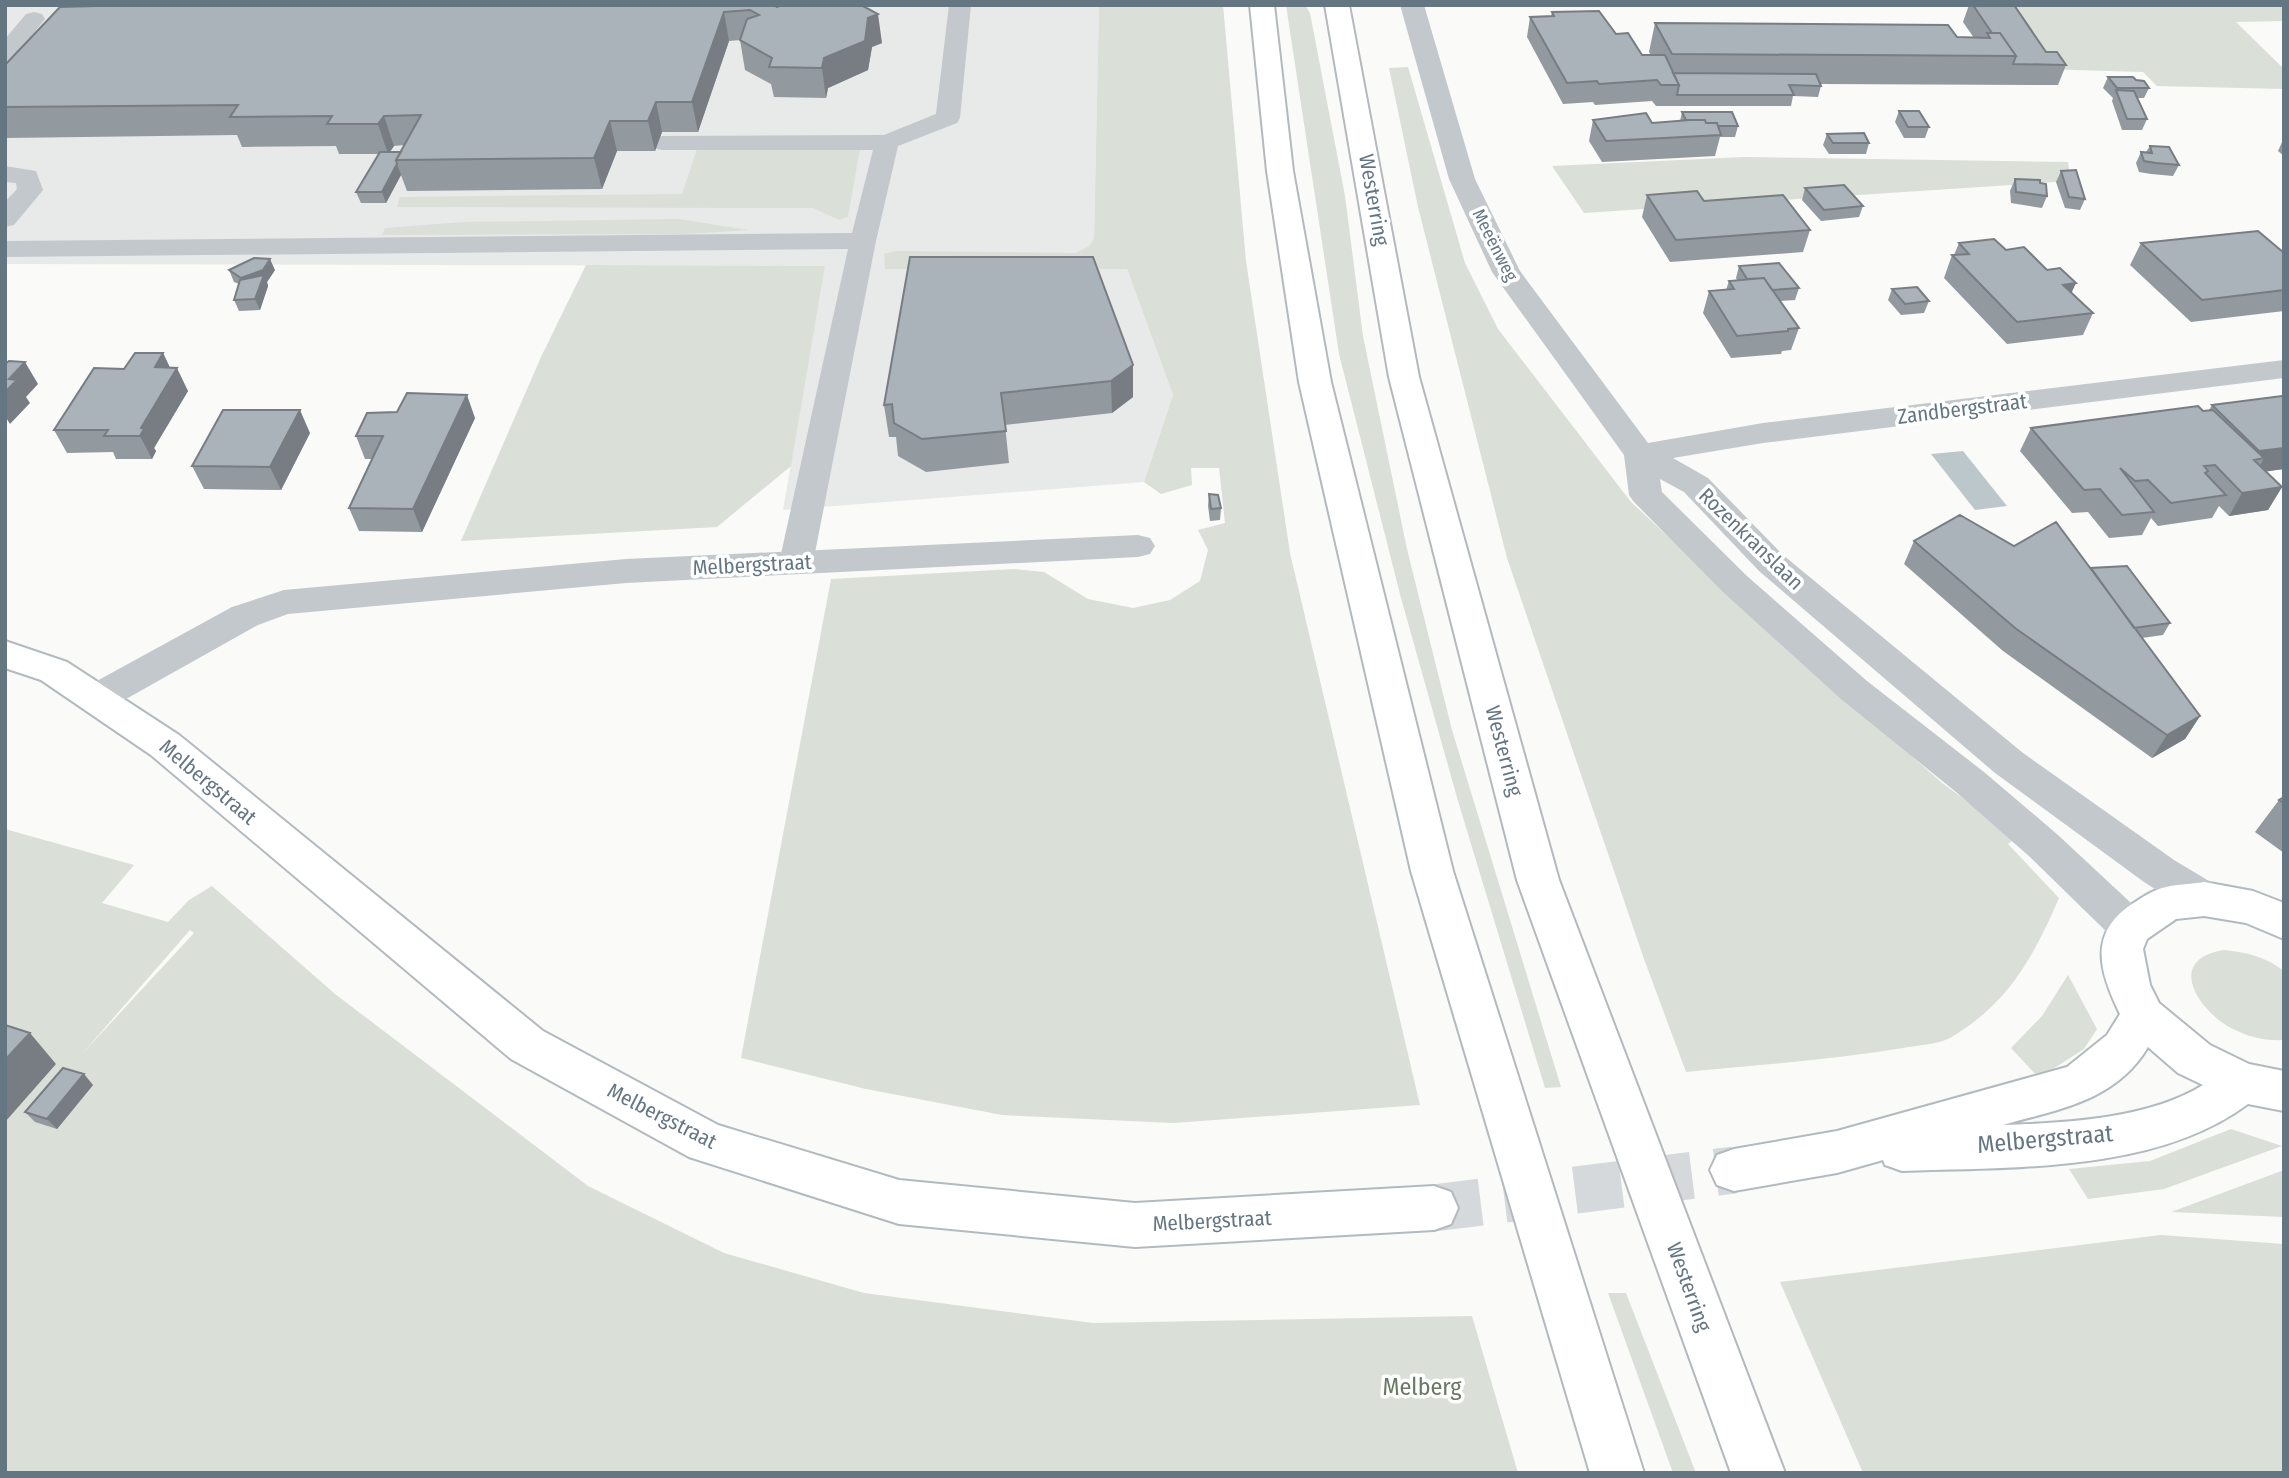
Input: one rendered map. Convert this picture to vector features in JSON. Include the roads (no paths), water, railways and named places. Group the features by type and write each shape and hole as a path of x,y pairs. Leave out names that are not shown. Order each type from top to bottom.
{"main road":[{"path":"1262,5 1280,171 1315,382 1429,858 1617,1473"},
{"name":"Westerring","path":"1337,5 1404,377 1538,880 1758,1473"},
{"name":"Melbergstraat","path":"5,654 54,671 164,745 527,1045 706,1142 899,1202 1135,1226 1434,1208"},
{"name":"Rozenkranslaan","path":"2130,928 2167,903 2204,899 2253,908 2284,922"},
{"path":"2130,928 2122,949 2127,986 2143,1016 2194,1059 2263,1087"},
{"name":"Melbergstraat","path":"1734,1170 1837,1152 2081,1083 2123,1049 2143,1016"},
{"name":"Melbergstraat","path":"1837,1152 2048,1143 2144,1129 2263,1087"}],"street":[{"name":"Meeënweg","path":"1412,5 1462,179 1506,272 1640,454"},
{"name":"Zandbergstraat","path":"1640,454 1763,433 2284,369"},
{"name":"Rozenkranslaan","path":"1640,454 1696,485 1771,563 2009,763 2159,871 2204,899"},
{"name":"Rozenkranslaan","path":"1640,454 1646,495 1735,584 1854,690 1970,782 2044,846 2130,928"},
{"name":"Melbergstraat","path":"97,698 245,616 284,602 348,594 626,571 1138,546"}],"lane":[{"path":"662,143 887,142 948,118 960,5"},
{"path":"5,54 34,19"},
{"path":"796,563 863,241 887,142"},
{"path":"5,174 27,176 30,190 5,219"},
{"path":"5,249 863,241"}],"tunnel":[{"path":"1434,1208 1734,1170"}],"park label":[{"name":"Melberg","path":"1422,1387"}]}
